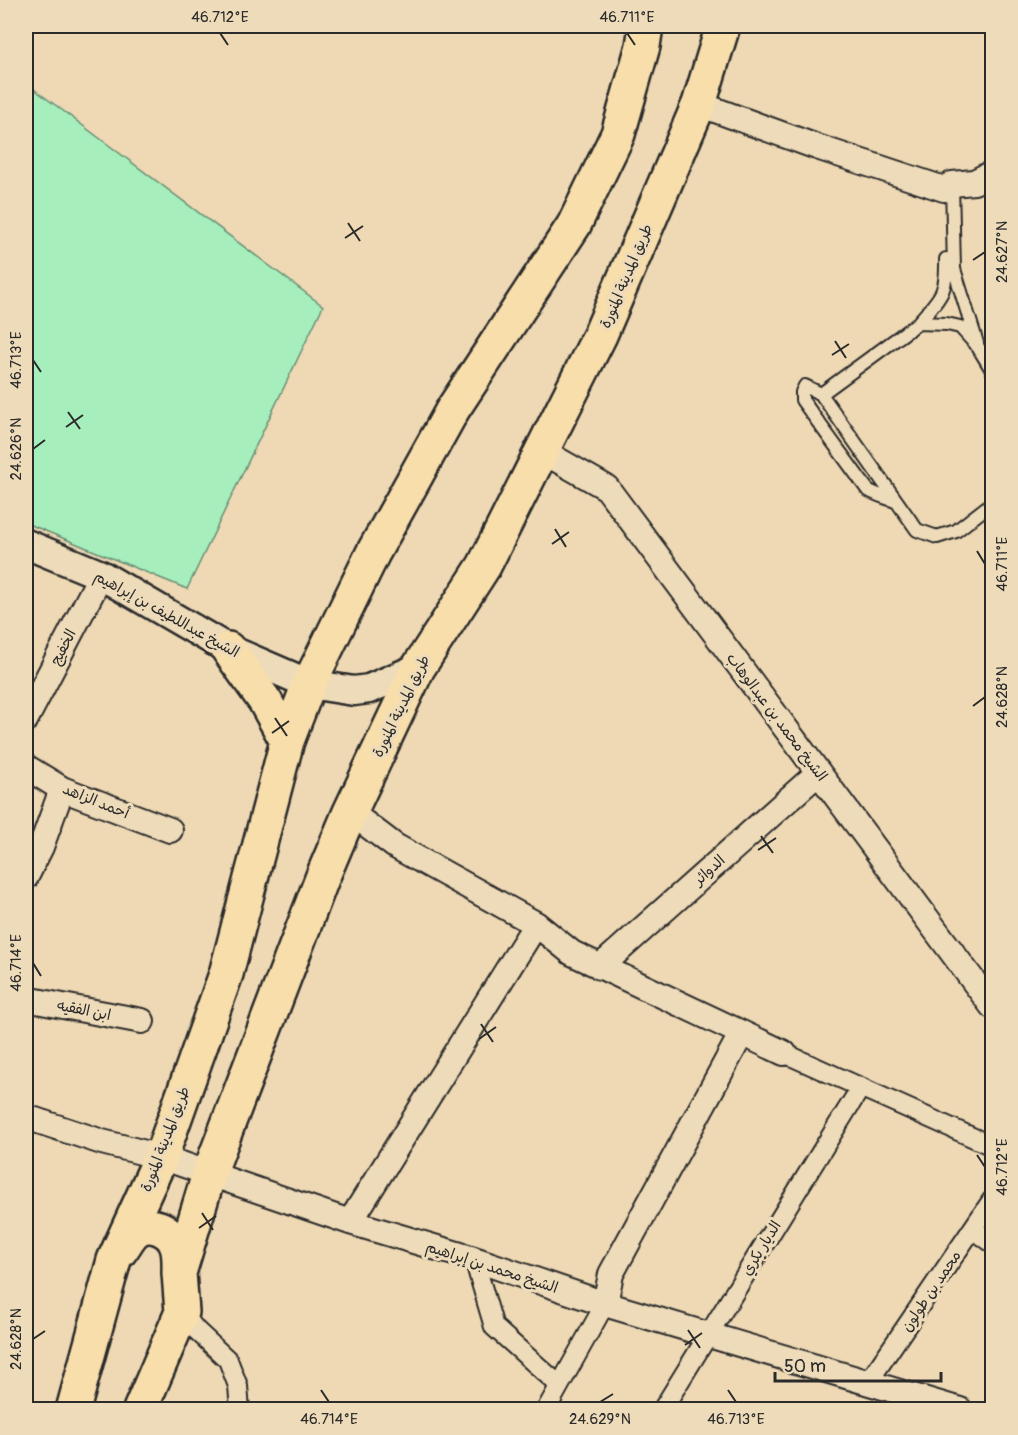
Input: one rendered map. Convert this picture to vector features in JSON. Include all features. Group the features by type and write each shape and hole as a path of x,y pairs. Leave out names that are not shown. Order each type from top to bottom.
{"main road":[{"name":"طريق المدينة المنورة","path":"74,1410 114,1260 161,1157 225,974 287,741 309,684 373,553 453,409 574,225 618,134 643,46 645,26"},
{"name":"طريق المدينة المنورة","path":"141,1409 182,1312 179,1273 209,1174 319,887 350,813 418,668 484,566 600,336 699,104 723,26"},
{"path":"228,649 266,701 287,741"},
{"path":"114,1260 135,1231 153,1226 170,1234 175,1241 178,1250 179,1273"}],"street":[{"path":"699,104 816,147 948,186 974,182 993,173"},
{"name":"الشيخ محمد بن عبدالوهاب","path":"542,451 607,488 993,1006"},
{"name":"الشيخ عبداللطيف بن إبراهيم","path":"26,544 101,575 228,649 309,684 354,691 369,689 390,682 418,668"},
{"name":"الخفيج","path":"26,719 101,575"},
{"name":"أحمد الزاهد","path":"26,767 62,789 170,830"},
{"name":"الدوائر","path":"600,967 818,773"},
{"path":"26,877 41,847 62,789"},
{"path":"350,813 395,846 536,924 572,953 742,1034 993,1146"},
{"path":"350,1222 536,924"},
{"name":"ابن الفقيه","path":"26,1001 142,1021"},
{"path":"546,1410 605,1304 611,1274 742,1034"},
{"name":"الديار بكري","path":"662,1410 861,1087"},
{"name":"الشيخ محمد بن إبراهيم","path":"26,1117 102,1142 161,1157 350,1222 474,1259 605,1304 709,1333 960,1410"},
{"name":"محمد بن طولون","path":"869,1381 993,1200"},
{"path":"973,1229 993,1242"},
{"path":"474,1259 494,1327 559,1385"},
{"path":"182,1312 195,1329 228,1360 238,1386 240,1410"}],"lane":[{"path":"821,394 918,323 944,291 947,282 948,186"},
{"path":"948,186 954,269 978,347"},
{"path":"918,323 960,327 978,347 993,370"},
{"path":"896,501 878,493 872,494 867,489 802,400 805,386 821,394 917,530 937,537 956,531 993,503"}],"green space":[{"path":"26,83 323,306 187,589 26,523"}]}
